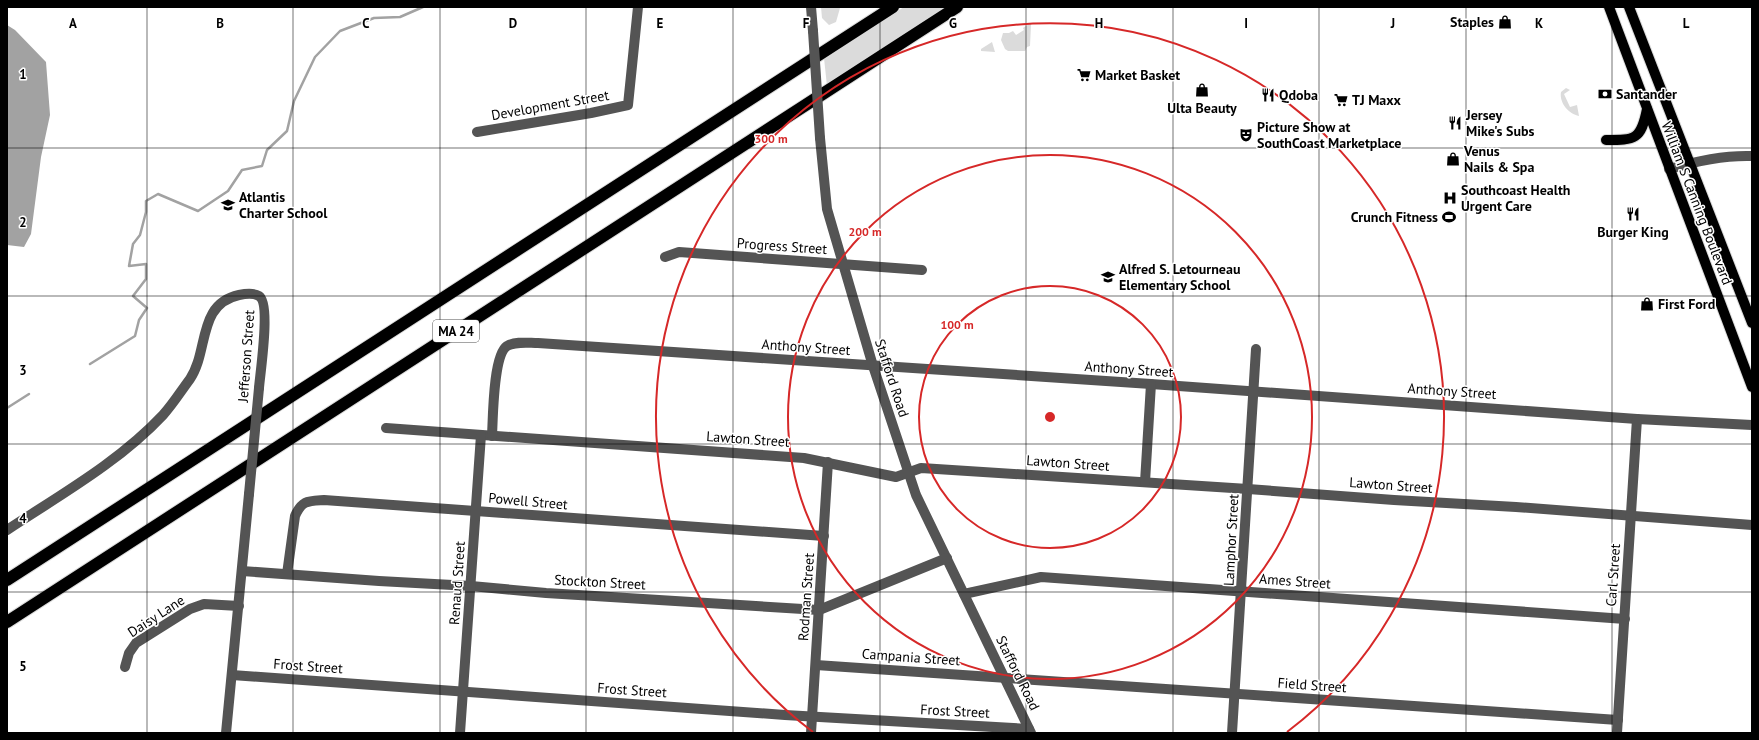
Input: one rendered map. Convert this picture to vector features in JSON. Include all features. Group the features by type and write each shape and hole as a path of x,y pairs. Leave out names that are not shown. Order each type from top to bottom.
{"highway":[{"name":"MA 24","path":"7,580 893,7"},
{"name":"MA 24","path":"7,622 956,7"}],"main road":[{"name":"William S Canning Boulevard","path":"1609,7 1752,387"},
{"name":"William S Canning Boulevard","path":"1629,7 1752,323"},
{"path":"1606,140 1625,140 1633,138 1637,135 1642,129 1647,109"}],"street":[{"name":"Development Street","path":"477,132 591,113 628,105 638,7"},
{"name":"Stafford Road","path":"811,7 820,138 827,210 872,366 916,495 1030,731"},
{"path":"1669,169 1690,162 1721,157 1752,156"},
{"name":"Progress Street","path":"665,257 679,252 922,270"},
{"name":"Jefferson Street","path":"7,530 112,460 162,416 192,375 210,317 215,308 231,297 243,294 259,296 263,300 265,317 226,733"},
{"name":"Anthony Street","path":"492,436 497,365 502,351 514,343 538,343 1151,384 1637,419 1752,425"},
{"name":"Lamphor Street","path":"1232,733 1236,693 1256,349"},
{"path":"1145,482 1151,384"},
{"name":"Carl Street","path":"1617,733 1637,419"},
{"name":"Lawton Street","path":"386,428 804,458 896,477 921,468 1248,488 1394,500 1631,515 1752,525"},
{"name":"Renaud Street","path":"460,733 481,436"},
{"name":"Rodman Street","path":"811,733 828,462"},
{"name":"Powell Street","path":"288,574 295,516 299,507 304,503 324,500 824,536"},
{"name":"Stockton Street","path":"242,571 471,586 546,593 819,610 947,558"},
{"name":"Ames Street","path":"964,594 1041,577 1624,619"},
{"name":"Daisy Lane","path":"125,667 129,652 136,643 190,609 204,604 239,606"},
{"name":"Campania Street","path":"816,665 1004,677"},
{"name":"Frost Street","path":"232,675 812,717 1030,731"},
{"name":"Field Street","path":"1004,677 1618,720"}],"shaded area":[{"path":"821,7 843,7 840,8 836,22 829,25 822,18"},
{"path":"904,7 946,7 827,86 824,58"},
{"path":"1031,24 1030,46 1027,47 1025,51 1008,51 1005,49 1001,40 1003,33 1013,31 1016,35 1024,30 1023,28"},
{"path":"7,25 15,30 46,62 50,115 41,157 31,234 24,247 7,245"},
{"path":"992,42 995,52 981,51 981,49"},
{"path":"1566,88 1570,90 1564,94 1570,107 1577,105 1579,116 1568,110 1563,104 1561,92"}],"waterway":[{"path":"90,364 135,336 139,320 147,308 133,296 146,279 146,264 129,266 133,244 140,235 146,212 146,201 158,194 198,211 228,191 242,170 262,166 267,150 287,131 294,101 315,57 340,31 374,18 400,17 423,7"},
{"path":"7,408 29,394"}],"place":[{"name":"Staples","path":"1505,22"},
{"name":"Market Basket","path":"1084,75"},
{"name":"Ulta Beauty","path":"1202,90"},
{"name":"Santander","path":"1605,94"},
{"name":"Qdoba","path":"1268,95"},
{"name":"TJ Maxx","path":"1341,100"},
{"name":"Jersey Mike's Subs","path":"1455,123"},
{"name":"Picture Show at SouthCoast Marketplace","path":"1246,135"},
{"name":"Venus Nails & Spa","path":"1453,159"},
{"name":"Southcoast Health Urgent Care","path":"1450,198"},
{"name":"Atlantis Charter School","path":"228,205"},
{"name":"Burger King","path":"1633,214"},
{"name":"Crunch Fitness","path":"1449,217"},
{"name":"Alfred S. Letourneau Elementary School","path":"1108,277"},
{"name":"First Ford","path":"1647,304"}]}
